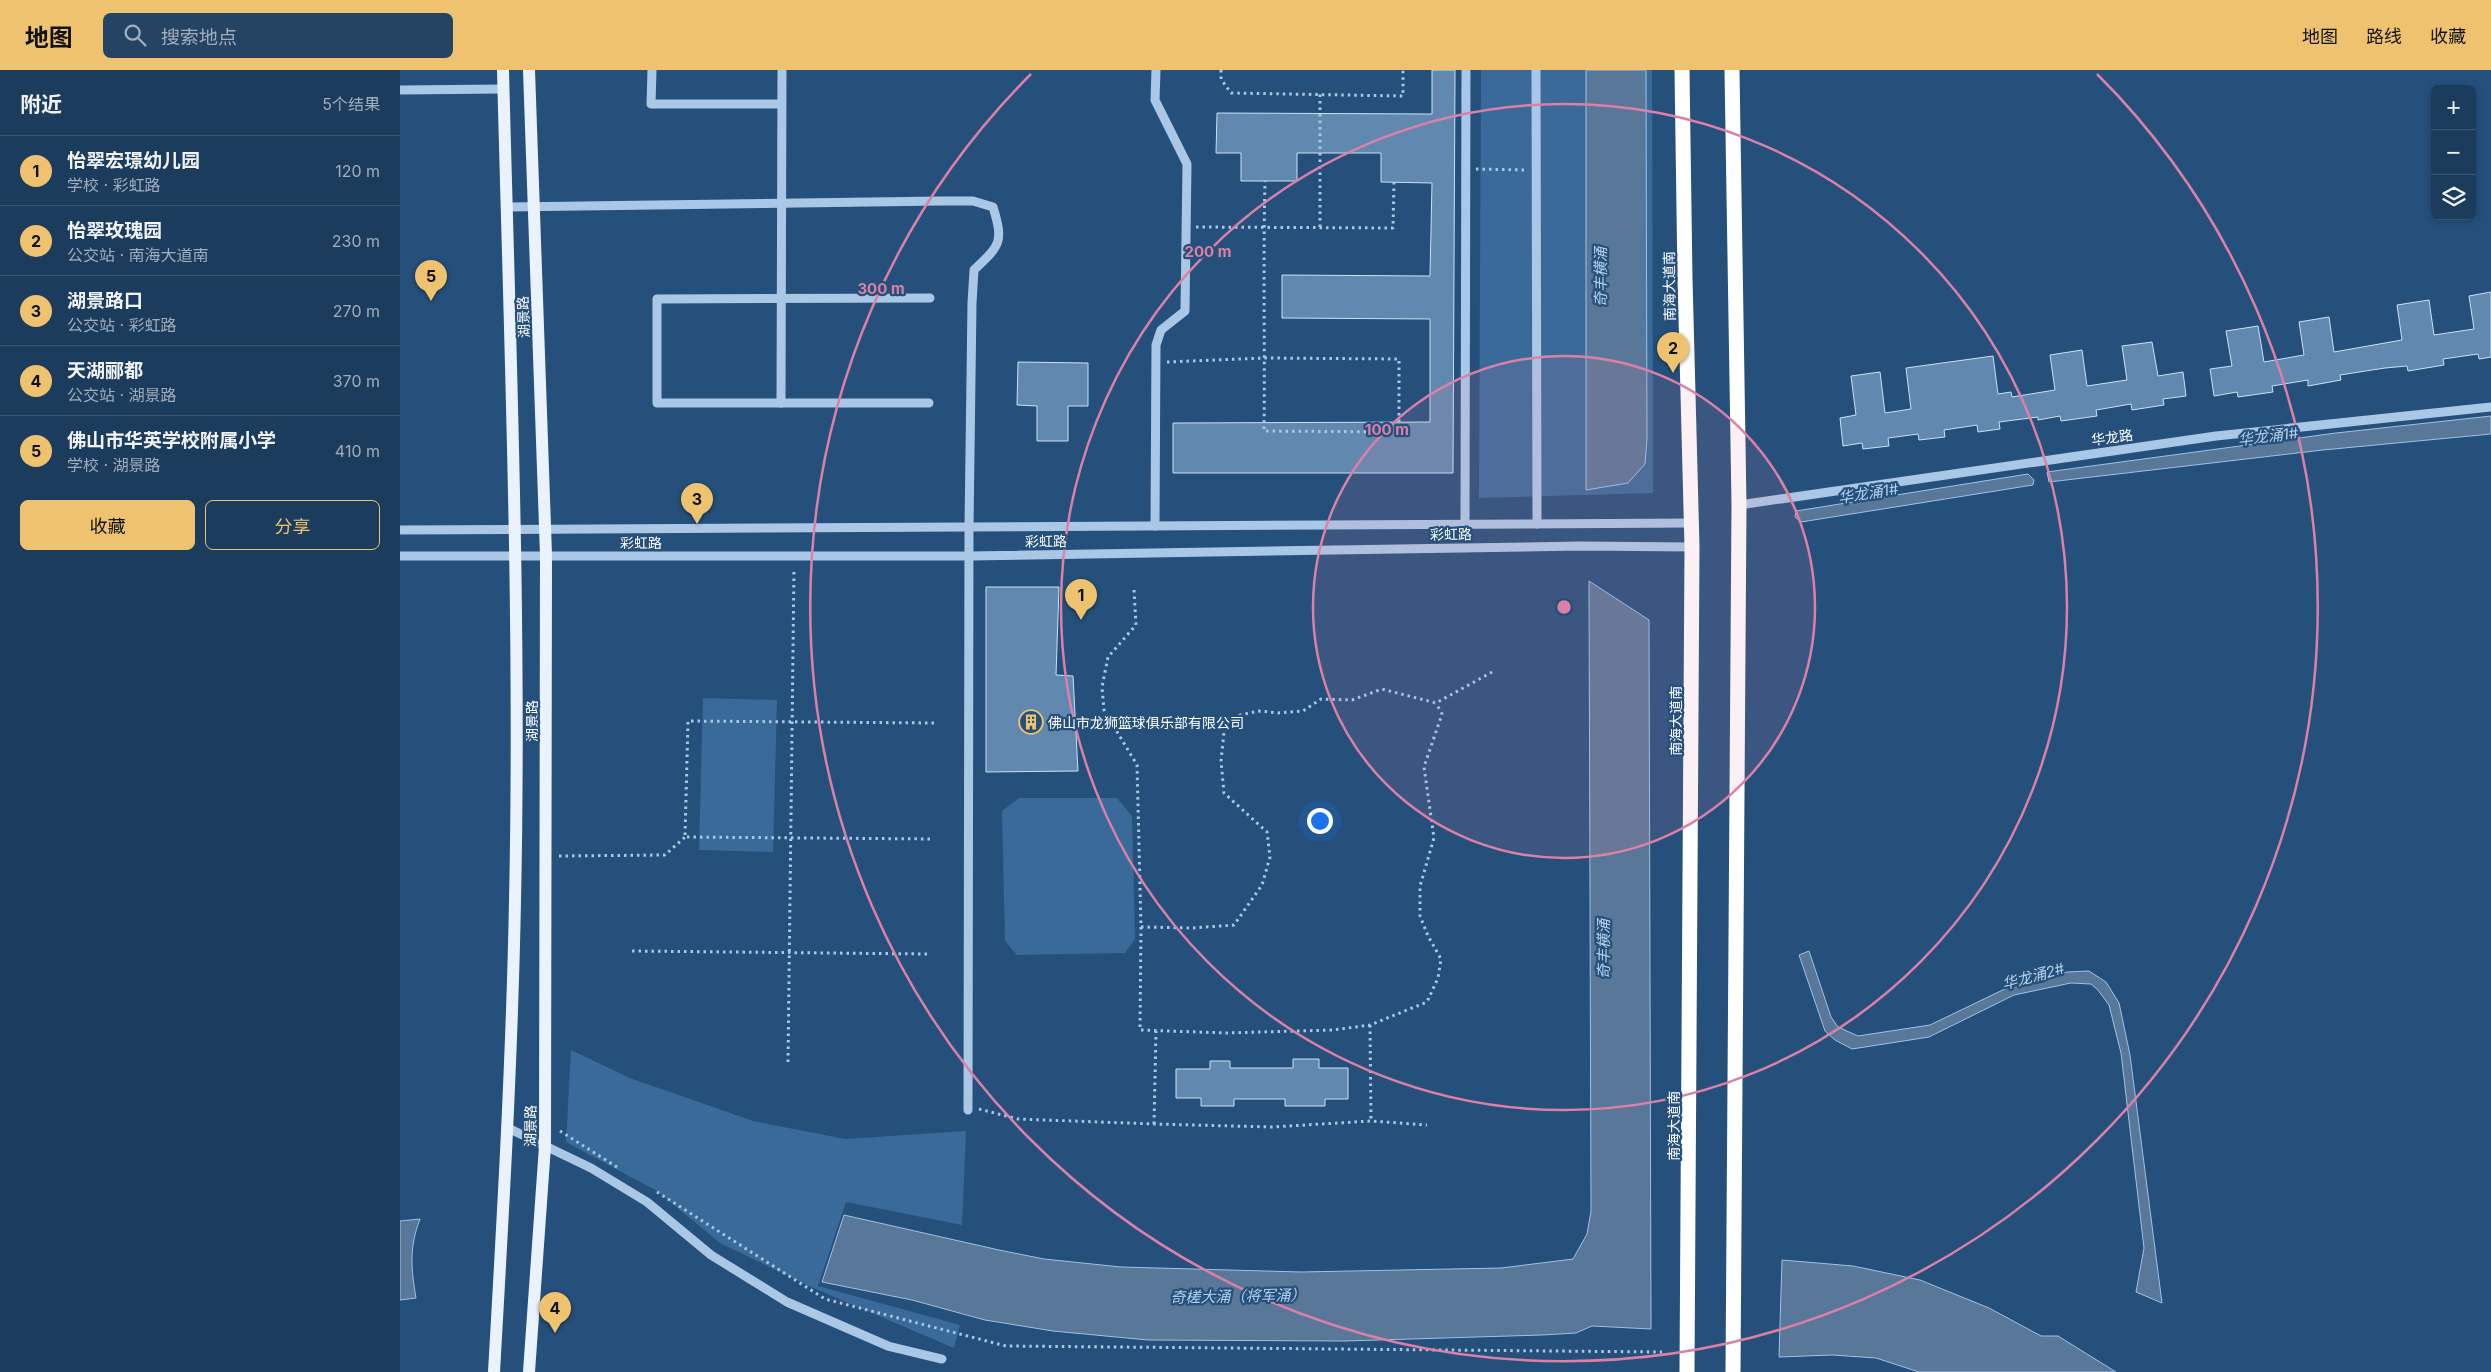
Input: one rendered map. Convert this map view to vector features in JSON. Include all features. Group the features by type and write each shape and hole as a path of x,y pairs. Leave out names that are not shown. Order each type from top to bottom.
{"highway":[{"name":"南海大道南","path":"1682,70 1685,279 1692,523 1688,1372"},
{"path":"1732,70 1739,505 1733,1372"}],"main road":[{"name":"湖景路","path":"494,1372 508,1128 515,900 516,529 502,70"},
{"name":"湖景路","path":"529,70 546,529 545,1146 529,1372"}],"street":[{"path":"652,70 652,104 781,104"},
{"path":"781,403 782,70"},
{"path":"1155,526 1156,345 1161,330 1185,311 1187,164 1156,100 1156,70"},
{"path":"1465,524 1466,70"},
{"path":"1536,70 1537,524"},
{"path":"400,90 503,89"},
{"path":"506,206 973,201 993,206 1000,229 997,248 974,270 970,528 968,1110"},
{"path":"929,403 657,403 657,299 930,298"},
{"name":"华龙路","path":"1739,505 2216,436 2491,407"},
{"name":"彩虹路","path":"400,530 1692,523"},
{"name":"彩虹路","path":"400,556 970,556 1581,546 1692,547"},
{"path":"508,1128 592,1168 647,1202 711,1255 787,1302 888,1346 942,1360"}],"path":[{"path":"1221,70 1221,79 1232,93 1403,96 1404,70"},
{"path":"1320,94 1320,227"},
{"path":"1466,168 1536,170"},
{"path":"1156,362 1264,358 1399,359 1399,432 1264,431 1264,358 1264,227 1265,181"},
{"path":"1186,227 1393,228 1394,182"},
{"path":"788,1062 794,556"},
{"path":"1134,590 1136,626 1108,657 1102,687 1104,710 1137,766 1141,927 1140,1030 1293,1032 1370,1025 1426,1002 1438,978 1441,959 1428,936 1420,916 1420,886 1434,838 1424,767 1442,714 1436,703"},
{"path":"1141,927 1193,928 1234,925 1262,885 1270,857 1267,832 1224,793 1221,761 1224,732 1240,715 1259,711 1278,713 1303,711 1321,700 1352,700 1382,689 1436,703 1494,671"},
{"path":"685,837 688,721 934,723"},
{"path":"546,856 665,855 685,837 934,839"},
{"path":"632,951 928,954"},
{"path":"1370,1025 1371,1121"},
{"path":"1154,1124 1156,1031"},
{"path":"968,1110 980,1109 1018,1119 1154,1124 1272,1127 1371,1121 1427,1125"},
{"path":"545,1120 624,1172"},
{"path":"650,1188 825,1299 1006,1346 1662,1352"}],"shaded area":[{"path":"1481,70 1652,70 1653,493 1479,498"},
{"path":"703,698 777,700 773,852 699,850"},
{"path":"1019,798 1117,798 1132,816 1135,939 1125,953 1017,955 1005,941 1002,811"},
{"path":"571,1050 630,1078 753,1121 845,1139 966,1131 962,1225 846,1202 818,1286 960,1325 954,1348 811,1287 720,1243 657,1191 566,1142"}],"water":[{"name":"奇丰横涌","path":"1586,70 1646,70 1647,439 1645,464 1628,483 1586,490"},
{"path":"2491,416 2491,434 2323,450 2049,482 2047,472 2336,433"},
{"path":"2028,474 2034,480 2033,485 1801,522 1795,517 1796,511"},
{"path":"1589,581 1649,620 1651,1329 1592,1326 1576,1333 1345,1341 1148,1340 1053,1331 985,1320 912,1300 822,1282 844,1215 1044,1259 1121,1267 1301,1272 1501,1268 1573,1259 1587,1234 1591,1211"},
{"path":"1809,951 1831,1017 1838,1027 1858,1036 1930,1025 2011,986 2067,972 2089,971 2106,982 2119,1003 2130,1055 2162,1303 2136,1292 2144,1248 2121,1053 2109,1005 2098,990 2091,984 2071,983 2014,995 1929,1037 1852,1049 1835,1040 1825,1031 1799,955"},
{"path":"420,1219 416,1229 412,1258 416,1298 400,1300 400,1221"},
{"path":"1782,1260 1853,1266 1920,1280 1989,1308 2041,1336 2058,1336 2116,1372 1919,1372 1876,1358 1832,1355 1779,1357"}],"building":[{"path":"1432,70 1455,70 1453,473 1173,473 1173,423 1430,422 1430,319 1282,318 1282,275 1430,276 1432,183 1381,182 1381,153 1297,153 1297,181 1241,181 1241,153 1216,153 1217,113 1432,114"},
{"path":"2491,292 2491,357 2479,359 2478,354 2443,359 2444,365 2408,371 2407,366 2385,368 2340,375 2341,380 2308,386 2308,380 2272,386 2273,392 2238,397 2237,392 2214,396 2210,369 2232,366 2226,331 2258,326 2264,362 2304,355 2299,322 2329,317 2334,352 2402,340 2397,305 2429,300 2434,335 2474,329 2469,296"},
{"path":"2152,342 2158,376 2183,372 2186,396 2163,399 2164,405 2132,410 2131,404 2096,410 2097,416 2061,421 2060,416 2038,420 2038,417 1999,422 2000,429 1978,432 1977,425 1944,430 1945,437 1919,440 1918,434 1888,438 1889,446 1863,449 1862,443 1843,446 1840,418 1856,415 1851,376 1880,372 1885,413 1911,409 1906,368 1993,356 1998,394 2011,392 2012,397 2055,390 2050,355 2082,350 2087,386 2127,380 2122,346"},
{"path":"1018,362 1088,363 1088,406 1068,406 1068,441 1037,441 1037,406 1017,405"},
{"name":"佛山市龙狮篮球俱乐部有限公司","path":"986,587 1059,587 1056,675 1073,676 1078,771 986,772"},
{"path":"1293,1059 1319,1059 1319,1068 1348,1068 1348,1099 1325,1099 1325,1106 1285,1106 1285,1099 1234,1099 1234,1106 1201,1106 1201,1098 1176,1098 1176,1069 1210,1069 1210,1061 1230,1061 1230,1068 1293,1068"}],"place":[{"name":"佛山市华英学校附属小学","path":"431,301"},
{"name":"怡翠玫瑰园","path":"1673,373"},
{"name":"湖景路口","path":"697,524"},
{"name":"怡翠宏璟幼儿园","path":"1081,620"},
{"name":"佛山市龙狮篮球俱乐部有限公司","path":"1031,722"},
{"name":"天湖郦都","path":"555,1333"}],"water label":[{"name":"华龙涌1#","path":"2268,436"},
{"name":"华龙涌1#","path":"1868,493"},
{"name":"华龙涌2#","path":"2033,976"},
{"name":"奇槎大涌（将军涌）","path":"1238,1296"}]}
